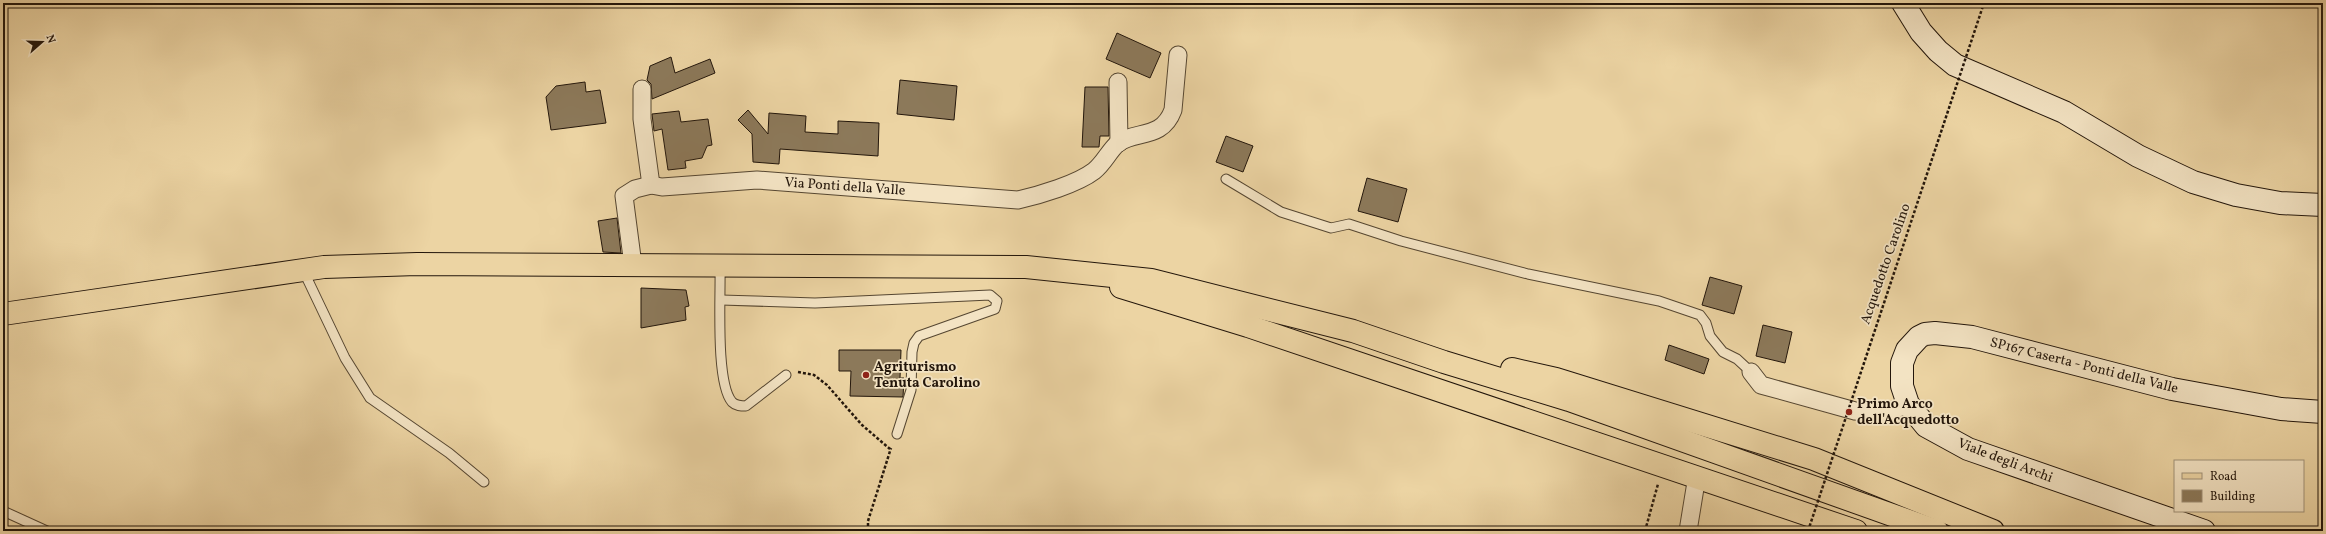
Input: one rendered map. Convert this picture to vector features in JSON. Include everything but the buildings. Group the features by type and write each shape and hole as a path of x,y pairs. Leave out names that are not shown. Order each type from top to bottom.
{"main road":[{"path":"1903,3 1922,32 1938,51 1955,65 2064,112 2138,156 2193,182 2236,195 2280,203 2323,205"},
{"path":"3,314 324,267 417,264 1026,267 1080,274 1150,280 1353,331 1556,379 1814,459 1993,531"},
{"path":"1080,274 1248,326 1664,464 1856,531"},
{"path":"1353,331 1444,362 1570,400 1937,531"},
{"name":"SP167 Caserta - Ponti della Valle","path":"1908,404 1902,386 1904,358 1910,346 1919,337 1935,333 1972,337 2031,351 2172,389 2281,409 2323,412"},
{"name":"Viale degli Archi","path":"1908,404 1926,426 1968,449 2204,531"}],"street":[{"path":"1118,82 1119,142 1149,133 1170,118 1173,110 1178,55"},
{"path":"642,89 642,119 651,185"},
{"name":"Via Ponti della Valle","path":"633,265 624,196 635,189 651,185 662,186 757,180 1018,200 1041,195 1093,172 1104,162 1119,142"},
{"path":"1751,372 1761,385 1855,411 1883,414 1908,404"},
{"path":"1688,531 1697,476"}],"lane":[{"path":"1226,179 1281,212 1331,228 1349,224 1401,241 1528,274 1659,301 1700,315 1706,323 1710,336 1723,352 1737,359 1751,372"},
{"path":"720,266 722,300 721,364 726,392 732,402 738,406 746,406 786,375"},
{"path":"303,270 345,358 370,398 449,454 484,482"},
{"path":"722,300 815,303 990,295 997,301 995,309 919,336 914,342 911,390 897,434"},
{"path":"3,511 47,531"}],"path":[{"name":"Acquedotto Carolino","path":"1808,531 1984,3"},
{"path":"786,375 800,371 814,375 827,385 862,425 890,449"},
{"path":"868,531 868,521 890,449 897,434"},
{"path":"1645,531 1664,464"}],"place":[{"name":"Agriturismo Tenuta Carolino","path":"866,375"},
{"name":"Primo Arco dell'Acquedotto","path":"1849,412"}]}
